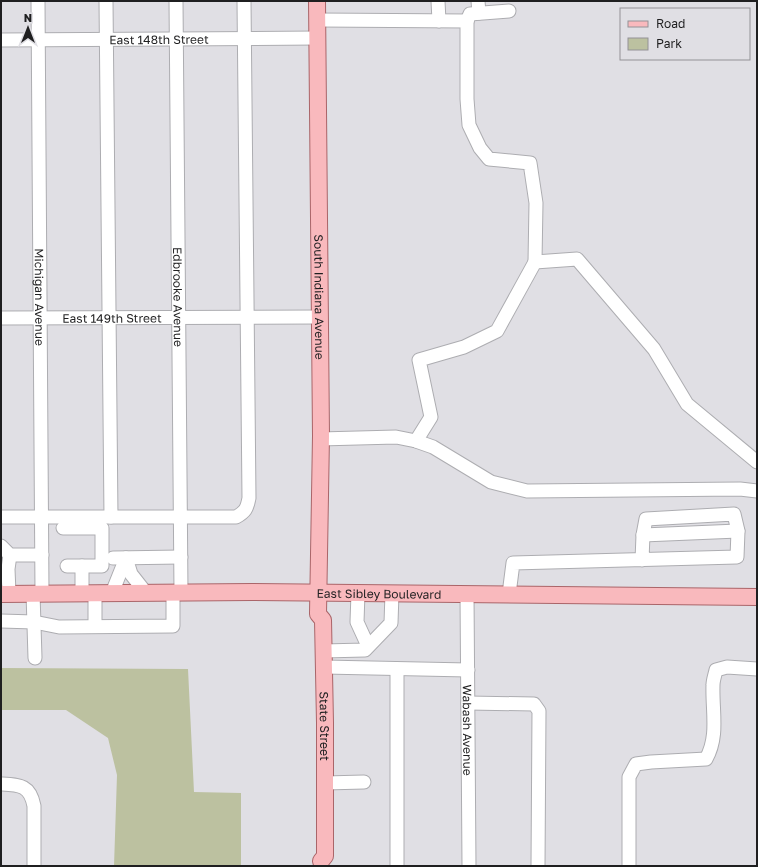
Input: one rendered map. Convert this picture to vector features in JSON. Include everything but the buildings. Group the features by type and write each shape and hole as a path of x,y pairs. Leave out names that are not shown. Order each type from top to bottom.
{"main road":[{"name":"South Indiana Avenue","path":"317,1 320,317 319,592"},
{"name":"State Street","path":"319,592 316,616 316,853 321,863"},
{"name":"East Sibley Boulevard","path":"5,593 358,592 757,598"},
{"name":"State Street","path":"316,616 323,620 324,667 325,856 321,863"}],"street":[{"name":"Michigan Avenue","path":"35,658 34,622 42,555 38,1"},
{"path":"106,1 111,517"},
{"name":"Edbrooke Avenue","path":"95,626 173,626 181,557 176,1"},
{"path":"1,517 236,517 244,513 248,508 244,1"},
{"path":"438,1 438,21"},
{"path":"416,441 431,417 419,360 464,347 497,331 535,262 536,203 530,164 489,159 480,148 469,125 467,99 467,21 470,14 478,7 509,11"},
{"path":"318,20 467,21"},
{"name":"East 148th Street","path":"1,40 318,38"},
{"path":"535,262 577,259 654,349 688,404 757,462"},
{"name":"East 149th Street","path":"1,318 320,317"},
{"path":"320,439 396,437 416,441 433,447 491,482 527,491 740,489 757,491"},
{"path":"509,594 513,563 642,560 737,557 738,531 734,514 646,519 643,535 642,560"},
{"path":"63,528 102,528 102,566 67,566"},
{"path":"5,593 5,550 42,555"},
{"path":"120,558 181,557"},
{"path":"120,558 146,593"},
{"path":"112,593 120,558"},
{"path":"1,621 34,622 59,627 95,626 82,566"},
{"path":"358,592 357,622 368,646"},
{"path":"323,651 365,650 391,623 392,593"},
{"name":"Wabash Avenue","path":"467,594 469,866"},
{"path":"324,667 468,670"},
{"path":"629,866 629,777 636,764 706,760 712,750 714,737 713,684 716,670 727,667 757,669"},
{"path":"397,669 397,866"},
{"path":"468,703 534,704 539,711 538,866"},
{"path":"325,783 364,782"},
{"path":"1,784 12,784 30,791 34,806 34,866"}],"green space":[{"path":"1,668 188,669 194,792 241,793 241,866 114,866 117,775 108,738 66,710 1,710"}]}
